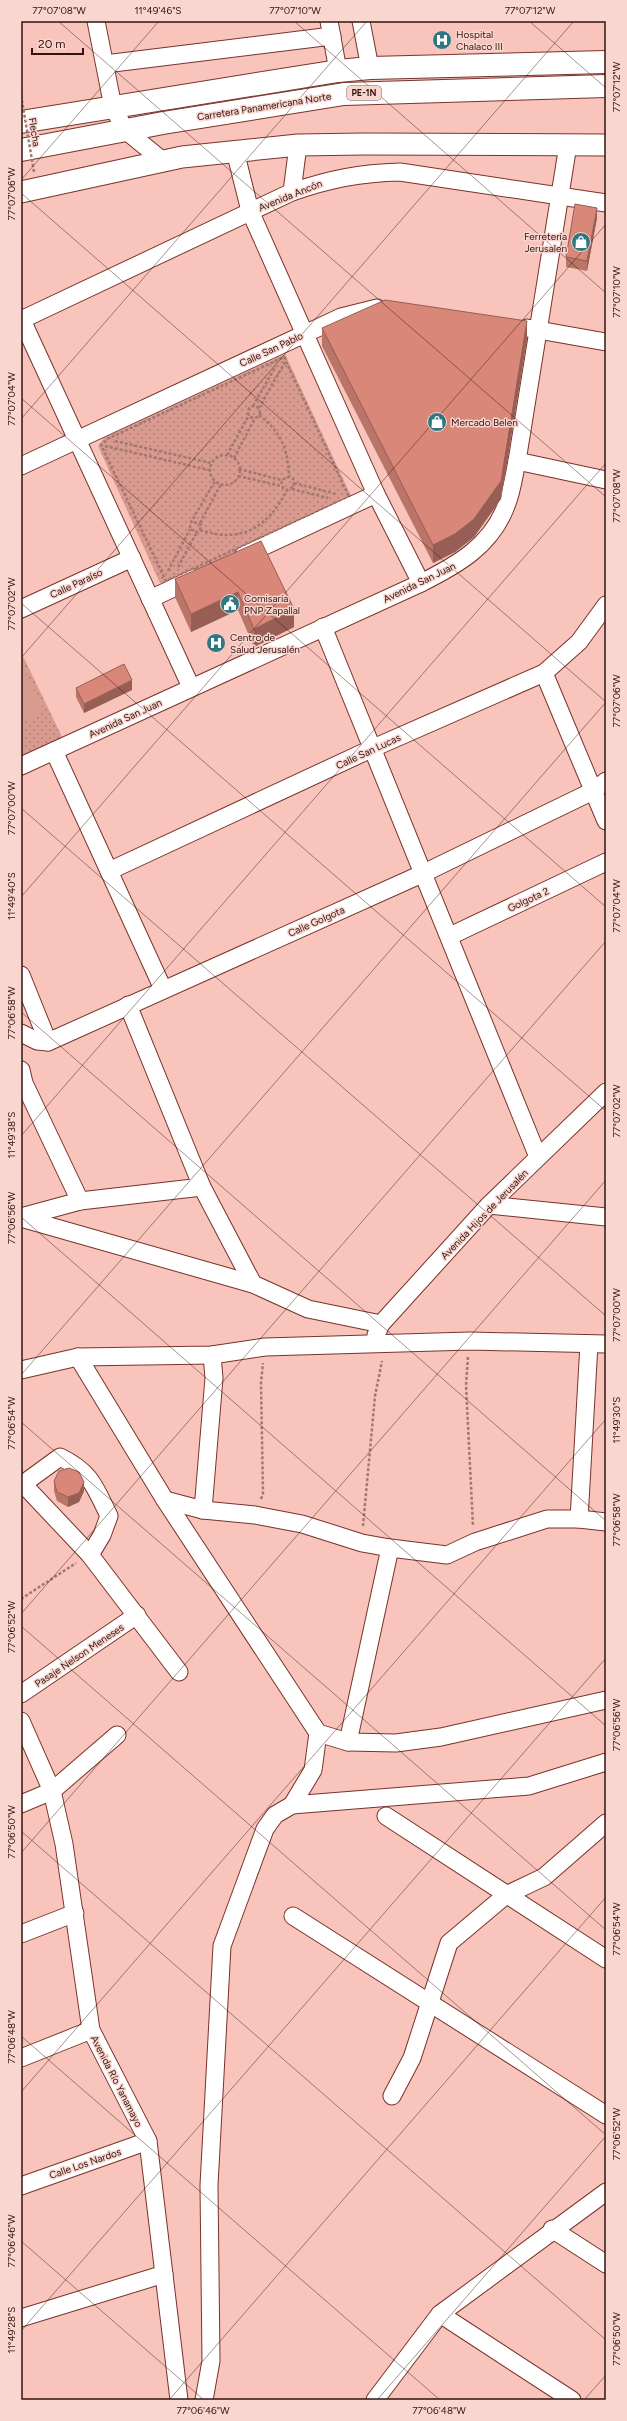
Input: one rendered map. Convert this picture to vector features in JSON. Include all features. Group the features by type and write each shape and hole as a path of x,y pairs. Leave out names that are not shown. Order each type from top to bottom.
{"highway":[{"path":"21,122 338,71 370,68 606,62"},
{"name":"Carretera Panamericana Norte","path":"21,150 125,130 344,94 606,86"}],"main road":[{"path":"21,192 182,156 298,145 606,145"}],"street":[{"path":"96,21 113,107 125,130 163,161"},
{"path":"361,21 370,68"},
{"path":"105,64 331,28 338,71"},
{"path":"292,192 298,145"},
{"name":"Avenida San Juan","path":"21,766 323,626 420,583 450,568 473,554 490,535 507,504 517,461 558,195 568,145"},
{"path":"235,151 250,211 376,494 420,583"},
{"name":"Avenida Ancón","path":"21,319 250,211 292,192 330,179 366,173 400,172 606,203"},
{"name":"Calle San Pablo","path":"21,466 340,317 372,309 396,308"},
{"path":"21,319 191,687"},
{"path":"508,324 606,342"},
{"path":"517,461 606,480"},
{"path":"150,599 376,494"},
{"name":"Calle Paraíso","path":"21,608 132,558"},
{"name":"Calle San Lucas","path":"109,871 371,749 544,672 579,642 606,605"},
{"path":"323,626 371,749 450,936 538,1157"},
{"path":"544,672 600,786 606,821"},
{"path":"54,752 163,989"},
{"name":"Calle Golgota","path":"48,1042 424,873 600,786"},
{"name":"Golgota 2","path":"450,936 606,862"},
{"path":"21,976 48,1042 37,1041 21,1033"},
{"path":"128,1005 202,1187 253,1284"},
{"path":"21,1070 24,1083 80,1201"},
{"name":"Avenida Hijos de Jerusalén","path":"379,1343 381,1324 489,1205 606,1092"},
{"path":"21,1218 80,1201 202,1187"},
{"path":"489,1205 606,1218"},
{"path":"21,1218 253,1284 308,1310 381,1324"},
{"path":"21,1370 78,1357 212,1355 265,1348 470,1341 606,1344"},
{"path":"579,1519 589,1344"},
{"path":"203,1510 214,1378 212,1355"},
{"path":"78,1357 165,1500 318,1733 348,1742 396,1743 441,1737 606,1700"},
{"path":"90,1555 102,1535 109,1516 92,1481 77,1465 60,1457 22,1484 90,1555 179,1672"},
{"path":"165,1500 203,1510 256,1515 302,1524 362,1543 447,1555 475,1542 547,1519 579,1519 606,1522"},
{"path":"348,1742 390,1548"},
{"name":"Pasaje Nelson Meneses","path":"21,1694 137,1615"},
{"name":"Avenida Río Yanamayo","path":"22,1724 52,1791 64,1844 91,2030 148,2141 179,2400"},
{"path":"292,1805 313,1770 318,1733"},
{"path":"21,1804 52,1791 117,1735"},
{"path":"204,2400 211,2361 209,2185 222,1946 265,1829 275,1815 292,1805 529,1786 606,1762"},
{"path":"386,1816 606,1959"},
{"path":"392,2096 412,2058 449,1943 506,1895 544,1877 606,1823"},
{"path":"21,1934 75,1913"},
{"path":"293,1916 606,2115"},
{"path":"21,2058 91,2030"},
{"name":"Calle Los Nardos","path":"21,2186 148,2141"},
{"path":"376,2400 440,2314 552,2229 606,2192"},
{"path":"552,2229 606,2264"},
{"path":"21,2318 164,2274"},
{"path":"440,2314 572,2400"}],"path":[{"name":"Flecha","path":"21,94 34,172"},
{"path":"101,445 107,439 284,357 348,497"},
{"path":"227,455 248,415 248,409 253,406 279,360"},
{"path":"286,361 259,408 260,415 270,423 282,440 287,452 289,477 294,483 348,497"},
{"path":"253,406 259,408"},
{"path":"248,415 255,418"},
{"path":"234,458 255,418 260,415"},
{"path":"107,439 211,463"},
{"path":"101,445 210,470"},
{"path":"101,445 164,579"},
{"path":"220,455 227,455 234,458 240,469 238,476 231,483 220,484 215,481 210,470 211,463 220,455"},
{"path":"240,469 281,480 289,477"},
{"path":"238,476 282,486 287,490"},
{"path":"281,480 282,486"},
{"path":"164,579 215,481"},
{"path":"292,488 294,483"},
{"path":"200,530 200,523 220,484"},
{"path":"200,530 213,534 229,535 256,528 269,518 287,490 292,488 340,501"},
{"path":"164,579 166,581 348,497"},
{"path":"194,522 200,523"},
{"path":"190,529 197,532"},
{"path":"172,578 197,532 200,530"},
{"path":"470,1341 466,1385 475,1542"},
{"path":"362,1543 379,1343"},
{"path":"256,1515 263,1494 261,1383 265,1348"},
{"path":"21,1599 90,1555"}],"shaded area":[{"path":"285,354 352,498 168,583 160,583 98,446 104,438"},
{"path":"21,652 63,739 21,757"},
{"path":"21,664 45,712 21,724"}],"building":[{"name":"Ferretería Jerusalen","path":"575,204 597,208 587,261 566,257"},
{"name":"Mercado Belen","path":"385,300 527,321 501,481 474,519 455,534 433,545 322,328"},
{"name":"Comisaría PNP Zapallal","path":"261,541 294,609 254,629 238,592 191,614 175,579"},
{"path":"124,664 132,680 84,704 76,688"},
{"path":"69,1468 79,1472 84,1482 79,1493 68,1497 57,1492 54,1481 59,1471"}],"place":[{"name":"Hospital Chalaco III","path":"442,40"},
{"name":"Ferretería Jerusalen","path":"581,242"},
{"name":"Mercado Belen","path":"437,422"},
{"name":"Comisaría PNP Zapallal","path":"230,604"},
{"name":"Centro de Salud Jerusalén","path":"216,643"}]}
